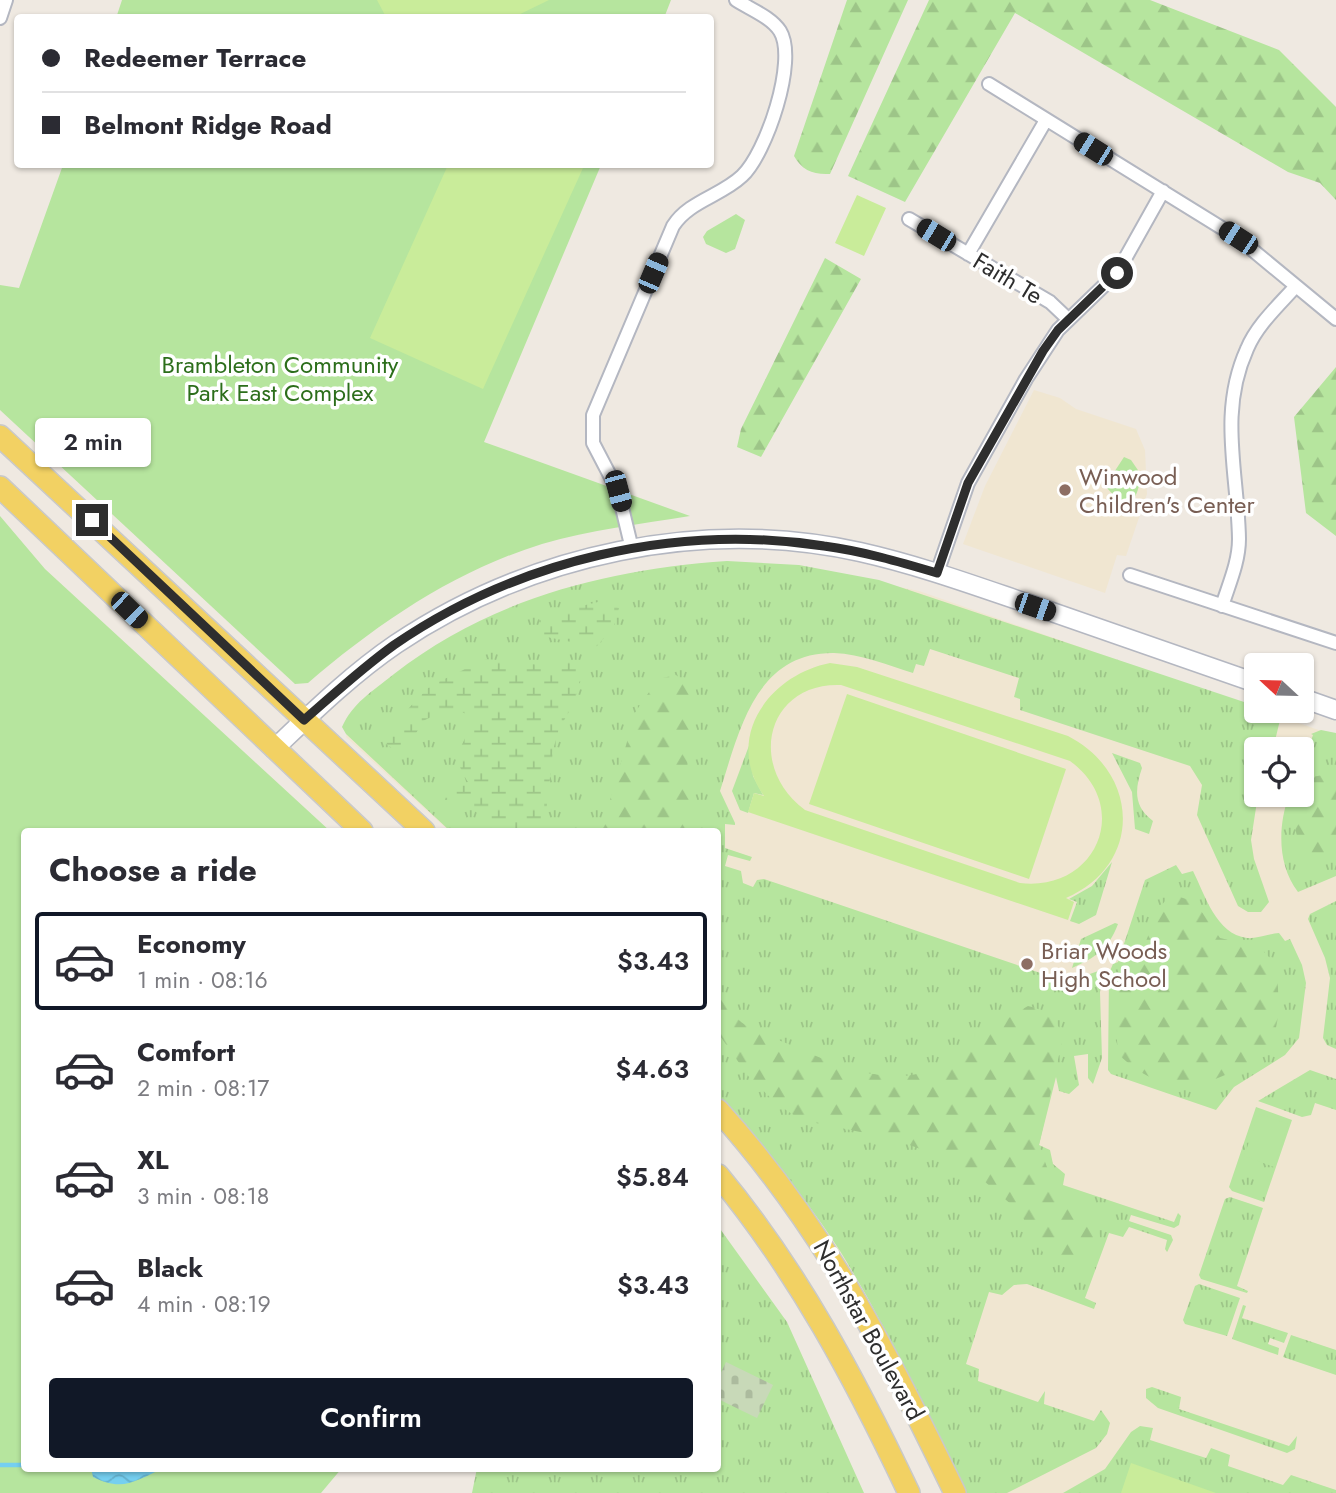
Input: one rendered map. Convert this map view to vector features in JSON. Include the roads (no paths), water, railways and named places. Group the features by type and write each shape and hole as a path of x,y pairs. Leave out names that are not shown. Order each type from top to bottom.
{"main road":[{"path":"0,436 421,828"},
{"path":"0,487 359,828"},
{"path":"274,749 374,660 447,613 484,594 552,568 632,549 703,540 784,541 859,552 937,573 1244,678"},
{"path":"1314,702 1336,710"},
{"name":"Northstar Boulevard","path":"721,1114 809,1223 856,1297 955,1493"},
{"name":"Northstar Boulevard","path":"721,1179 766,1238 815,1311 909,1493"}],"street":[{"path":"0,18 6,0"},
{"path":"632,549 618,491 593,443 593,415 673,226 685,212 740,178 761,148 786,72 785,42 775,25 736,0"},
{"path":"989,84 1238,238 1336,319"},
{"path":"968,254 1046,120"},
{"path":"937,573 968,483 1043,351 1068,319 1117,273 1163,191"},
{"name":"Faith Te","path":"909,219 1050,302 1068,319"},
{"path":"1222,606 1237,557 1239,538 1230,439 1233,388 1247,346 1296,286"},
{"path":"1130,575 1336,643"}],"water":[{"path":"92,1472 155,1472 137,1481 121,1484 112,1484 93,1477"}],"waterway":[{"path":"0,1465 21,1465"}],"place":[{"name":"Winwood Children's Center","path":"1065,490"},
{"name":"Briar Woods High School","path":"1027,964"}],"park label":[{"name":"Brambleton Community Park East Complex","path":"280,378"}]}
